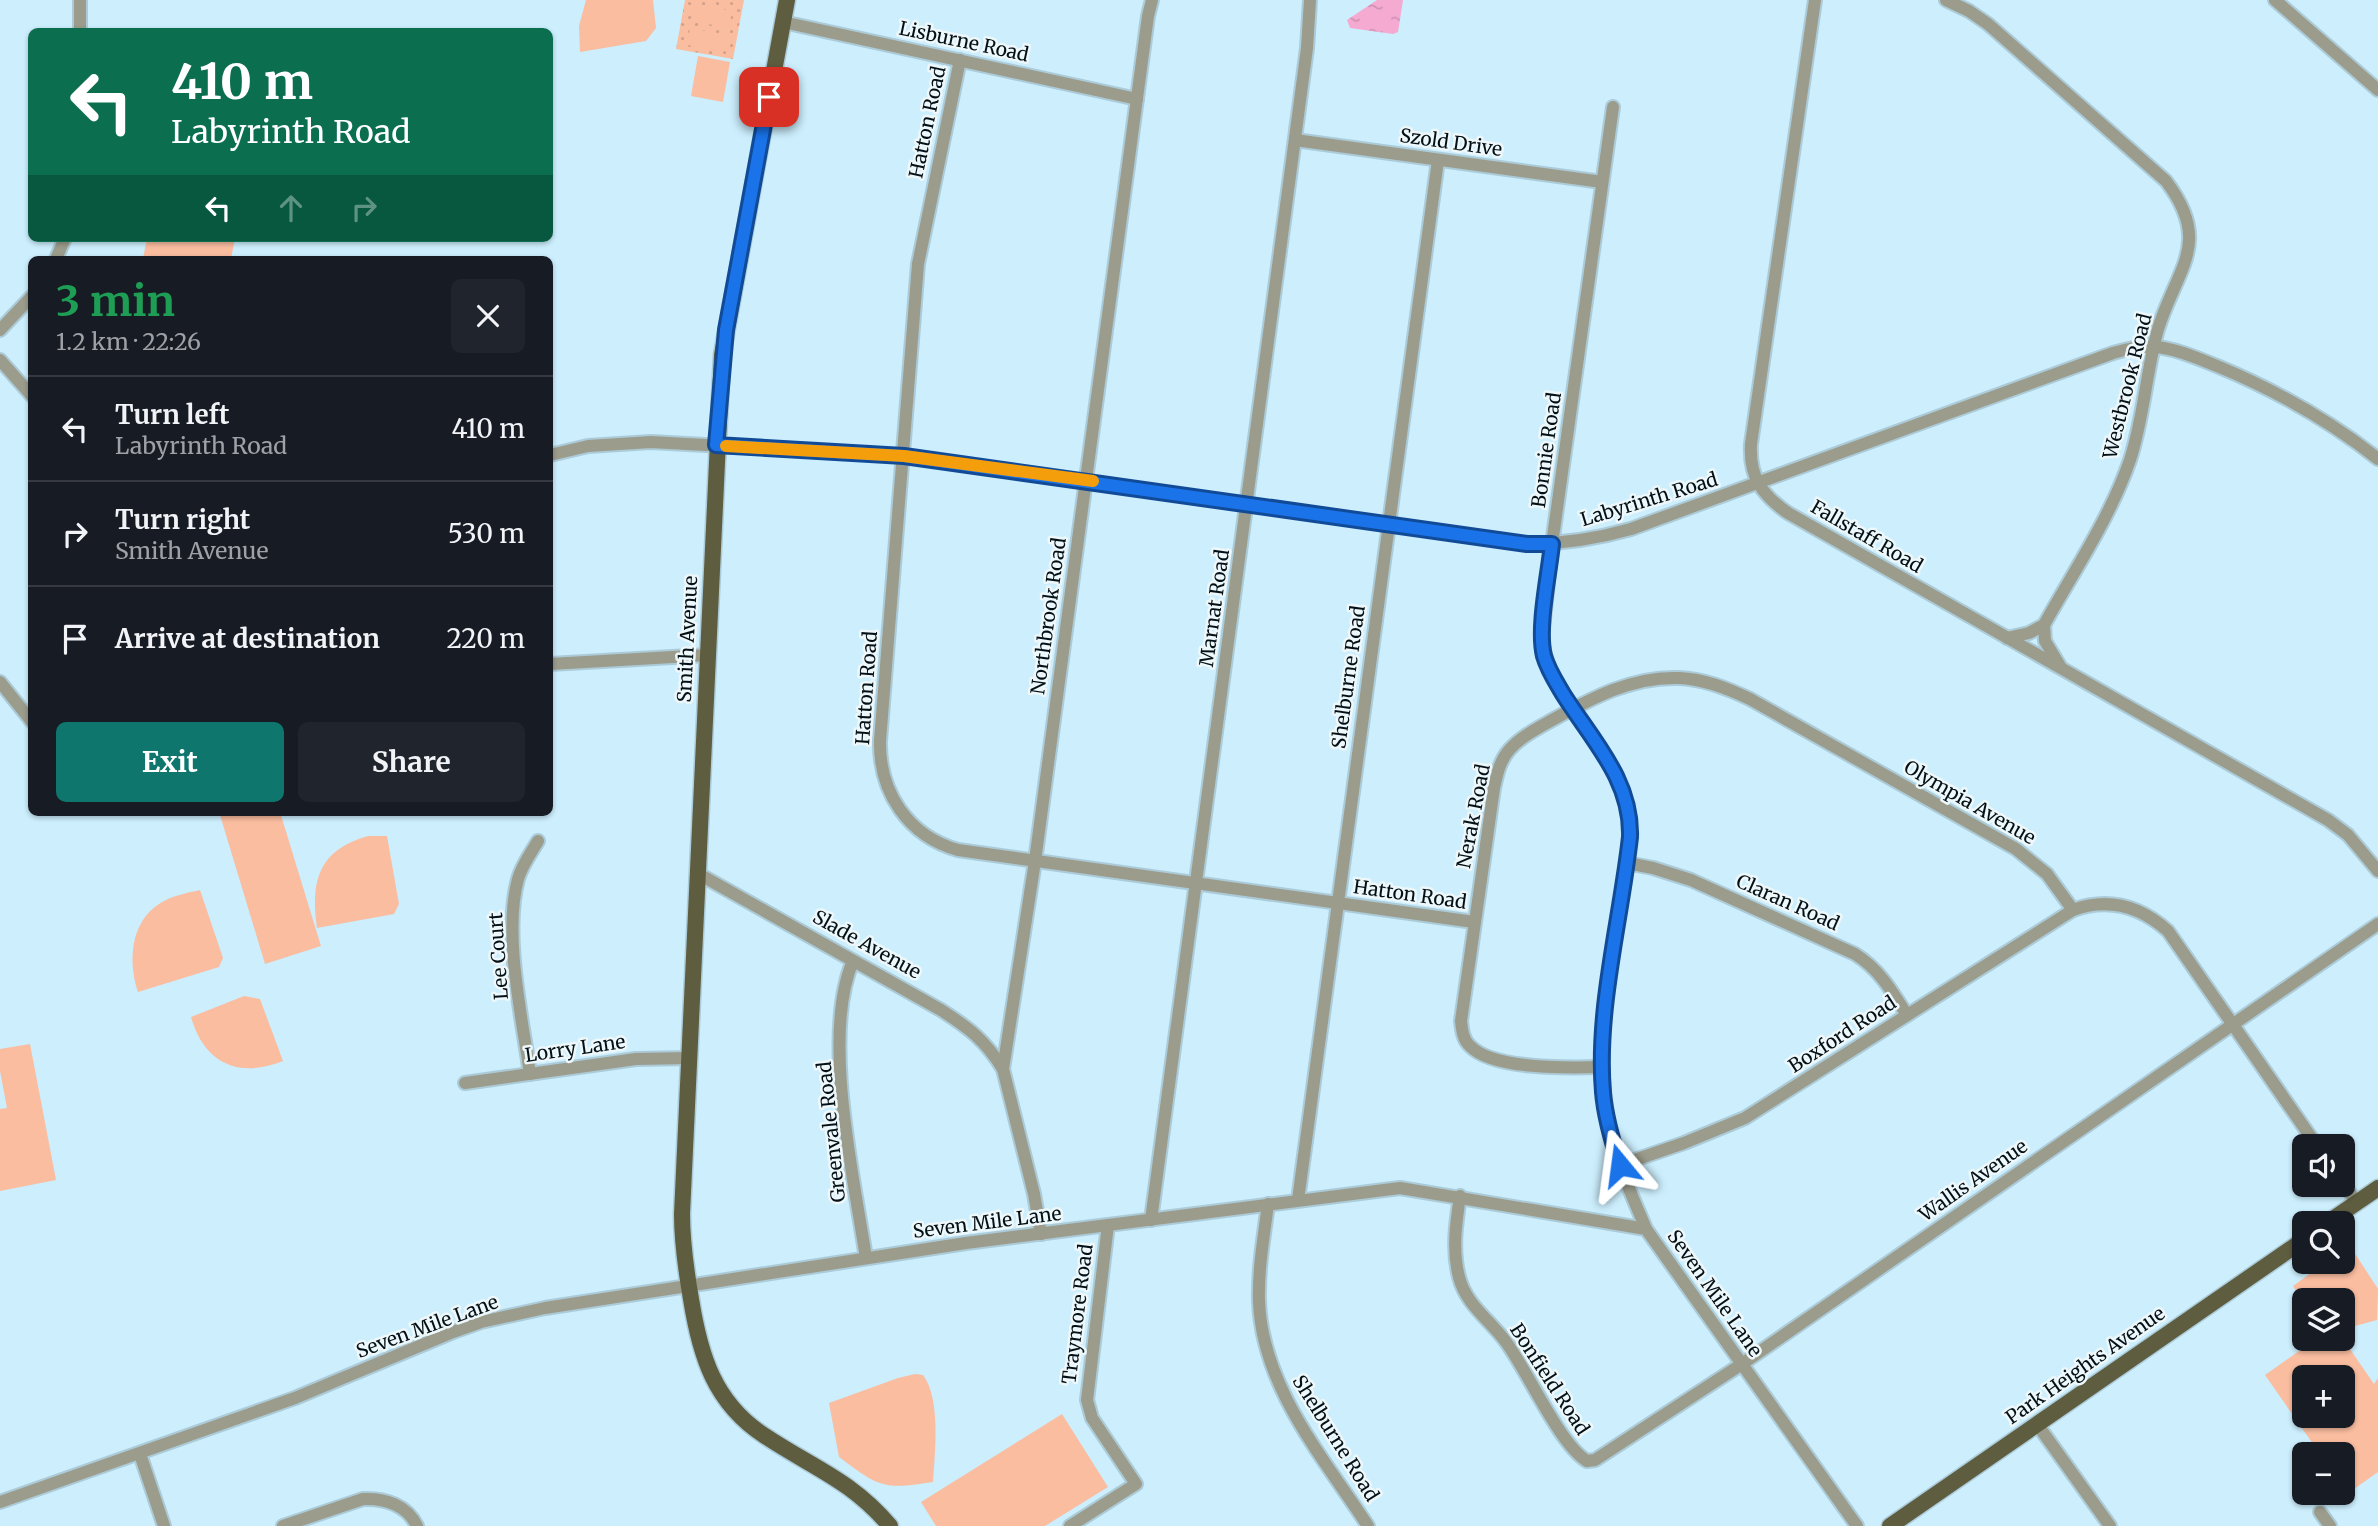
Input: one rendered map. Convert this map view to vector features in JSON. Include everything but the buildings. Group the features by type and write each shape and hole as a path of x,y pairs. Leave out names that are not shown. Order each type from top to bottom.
{"main road":[{"name":"Smith Avenue","path":"688,1285 682,1234 716,445 726,330 787,0"},
{"path":"2345,1211 2378,1188"},
{"name":"Park Heights Avenue","path":"1890,1526 2292,1248"},
{"path":"688,1285 706,1366 732,1406 764,1436 855,1490 890,1526"}],"street":[{"path":"80,0 80,28"},
{"name":"Northbrook Road","path":"1041,1234 1034,1194 1003,1069 1035,861 1152,0"},
{"name":"Marnat Road","path":"1151,1220 1307,48 1310,0"},
{"path":"1757,484 1751,467 1751,444 1815,0"},
{"name":"Westbrook Road","path":"1946,0 1988,24 2155,170 2175,193 2188,220 2190,248 2186,264 2164,314 2154,347 2138,433 2121,484 2044,625"},
{"path":"2275,0 2378,90"},
{"name":"Lisburne Road","path":"783,22 1137,99"},
{"name":"Hatton Road","path":"960,60 920,255 880,741 880,758 888,790 907,820 930,840 958,850 1474,922"},
{"name":"Bonnie Road","path":"1613,107 1552,544 1542,638 1543,652 1552,676 1613,769 1625,795 1630,822 1627,863 1605,1014 1602,1067 1607,1120 1620,1165 1646,1229"},
{"name":"Szold Drive","path":"1294,140 1602,182"},
{"name":"Shelburne Road","path":"1298,1200 1438,160"},
{"path":"0,330 28,300"},
{"name":"Labyrinth Road","path":"553,455 588,446 617,443 716,445 904,456 1527,544 1552,544 1631,529 2113,353 2154,347 2192,356 2270,389 2347,435 2378,459"},
{"path":"0,360 28,392"},
{"name":"Fallstaff Road","path":"1757,484 1764,494 1788,513 2328,820 2348,835 2378,871"},
{"path":"2007,638 2029,633 2044,625 2045,641 2062,668"},
{"path":"553,664 708,655"},
{"name":"Olympia Avenue","path":"1573,709 1624,686 1661,678 1696,680 1732,691 2016,849 2047,874 2073,910"},
{"path":"0,682 28,717"},
{"name":"Nerak Road","path":"1573,709 1526,735 1501,763 1494,788 1461,1021 1465,1040 1486,1056 1550,1067 1602,1067"},
{"name":"Lee Court","path":"530,1074 513,947 512,919 519,878 538,841"},
{"name":"Claran Road","path":"1627,863 1690,880 1856,954 1871,964 1883,978 1907,1015"},
{"name":"Slade Avenue","path":"697,873 942,1010 974,1031 986,1043 1003,1069"},
{"path":"2073,910 2086,905 2112,903 2134,909 2157,921 2177,942 2310,1134"},
{"name":"Boxford Road","path":"1620,1165 1745,1118 2073,910"},
{"name":"Wallis Avenue","path":"1587,1461 1605,1455 1742,1364 2232,1023 2378,925"},
{"name":"Greenvale Road","path":"853,961 842,1001 841,1076 866,1258"},
{"name":"Lorry Lane","path":"465,1083 636,1059 690,1058"},
{"name":"Seven Mile Lane","path":"0,1502 295,1398 481,1322 545,1308 866,1258 1400,1188 1646,1229 1857,1526"},
{"name":"Bonfield Road","path":"1460,1196 1455,1245 1460,1279 1466,1294 1476,1310 1504,1338 1516,1355 1572,1449 1587,1461"},
{"path":"2353,1197 2357,1203"},
{"name":"Shelburne Road","path":"1268,1204 1260,1265 1259,1302 1272,1368 1295,1415 1368,1526"},
{"name":"Traymore Road","path":"1070,1526 1136,1484 1092,1418 1087,1400 1108,1226"},
{"path":"2037,1424 2110,1526"},
{"path":"140,1454 164,1526"},
{"path":"284,1526 363,1499 375,1499 397,1504 414,1519 417,1526"},
{"path":"2320,1513 2330,1526"}],"shaded area":[{"path":"586,0 653,0 656,28 646,41 580,52 579,26"},
{"path":"685,0 744,0 733,59 676,49"},
{"path":"695,4 732,11 729,28 692,21"},
{"path":"690,28 727,35 724,52 687,45"},
{"path":"698,56 730,62 723,102 691,96"},
{"path":"146,242 234,242 232,256 144,256"},
{"path":"220,816 281,816 321,946 265,964"},
{"path":"368,836 387,836 399,904 394,914 317,928 315,895 322,869 338,850"},
{"path":"200,890 223,958 219,967 138,992 133,956 137,932 142,922 149,912 164,901"},
{"path":"244,996 260,999 283,1061 251,1068 225,1063 214,1056 197,1033 191,1017"},
{"path":"30,1044 56,1180 0,1191 0,1109 7,1108 0,1071 0,1049"},
{"path":"2355,1254 2378,1289 2377,1320 2355,1326 2355,1288 2293,1286 2310,1274 2355,1274"},
{"path":"2299,1351 2351,1351 2374,1384 2378,1378 2378,1472 2355,1488 2355,1442 2312,1442 2302,1428 2355,1428 2355,1365 2292,1365 2292,1414 2265,1375"},
{"path":"915,1374 923,1375 929,1385 935,1412 933,1482 903,1486 882,1484 839,1457 829,1403"},
{"path":"1062,1414 1108,1487 1045,1526 936,1526 921,1502"}],"water":[{"path":"1377,0 1403,0 1398,32 1393,34 1350,28 1347,20"}],"slow traffic":[{"path":"726,446 904,456 1093,481"}],"route":[{"path":"769,97 722,355 716,445 904,456 1527,544 1552,544 1542,638 1543,652 1552,676 1613,769 1629,808 1627,863 1602,1041 1603,1094 1607,1120 1620,1165"}]}
